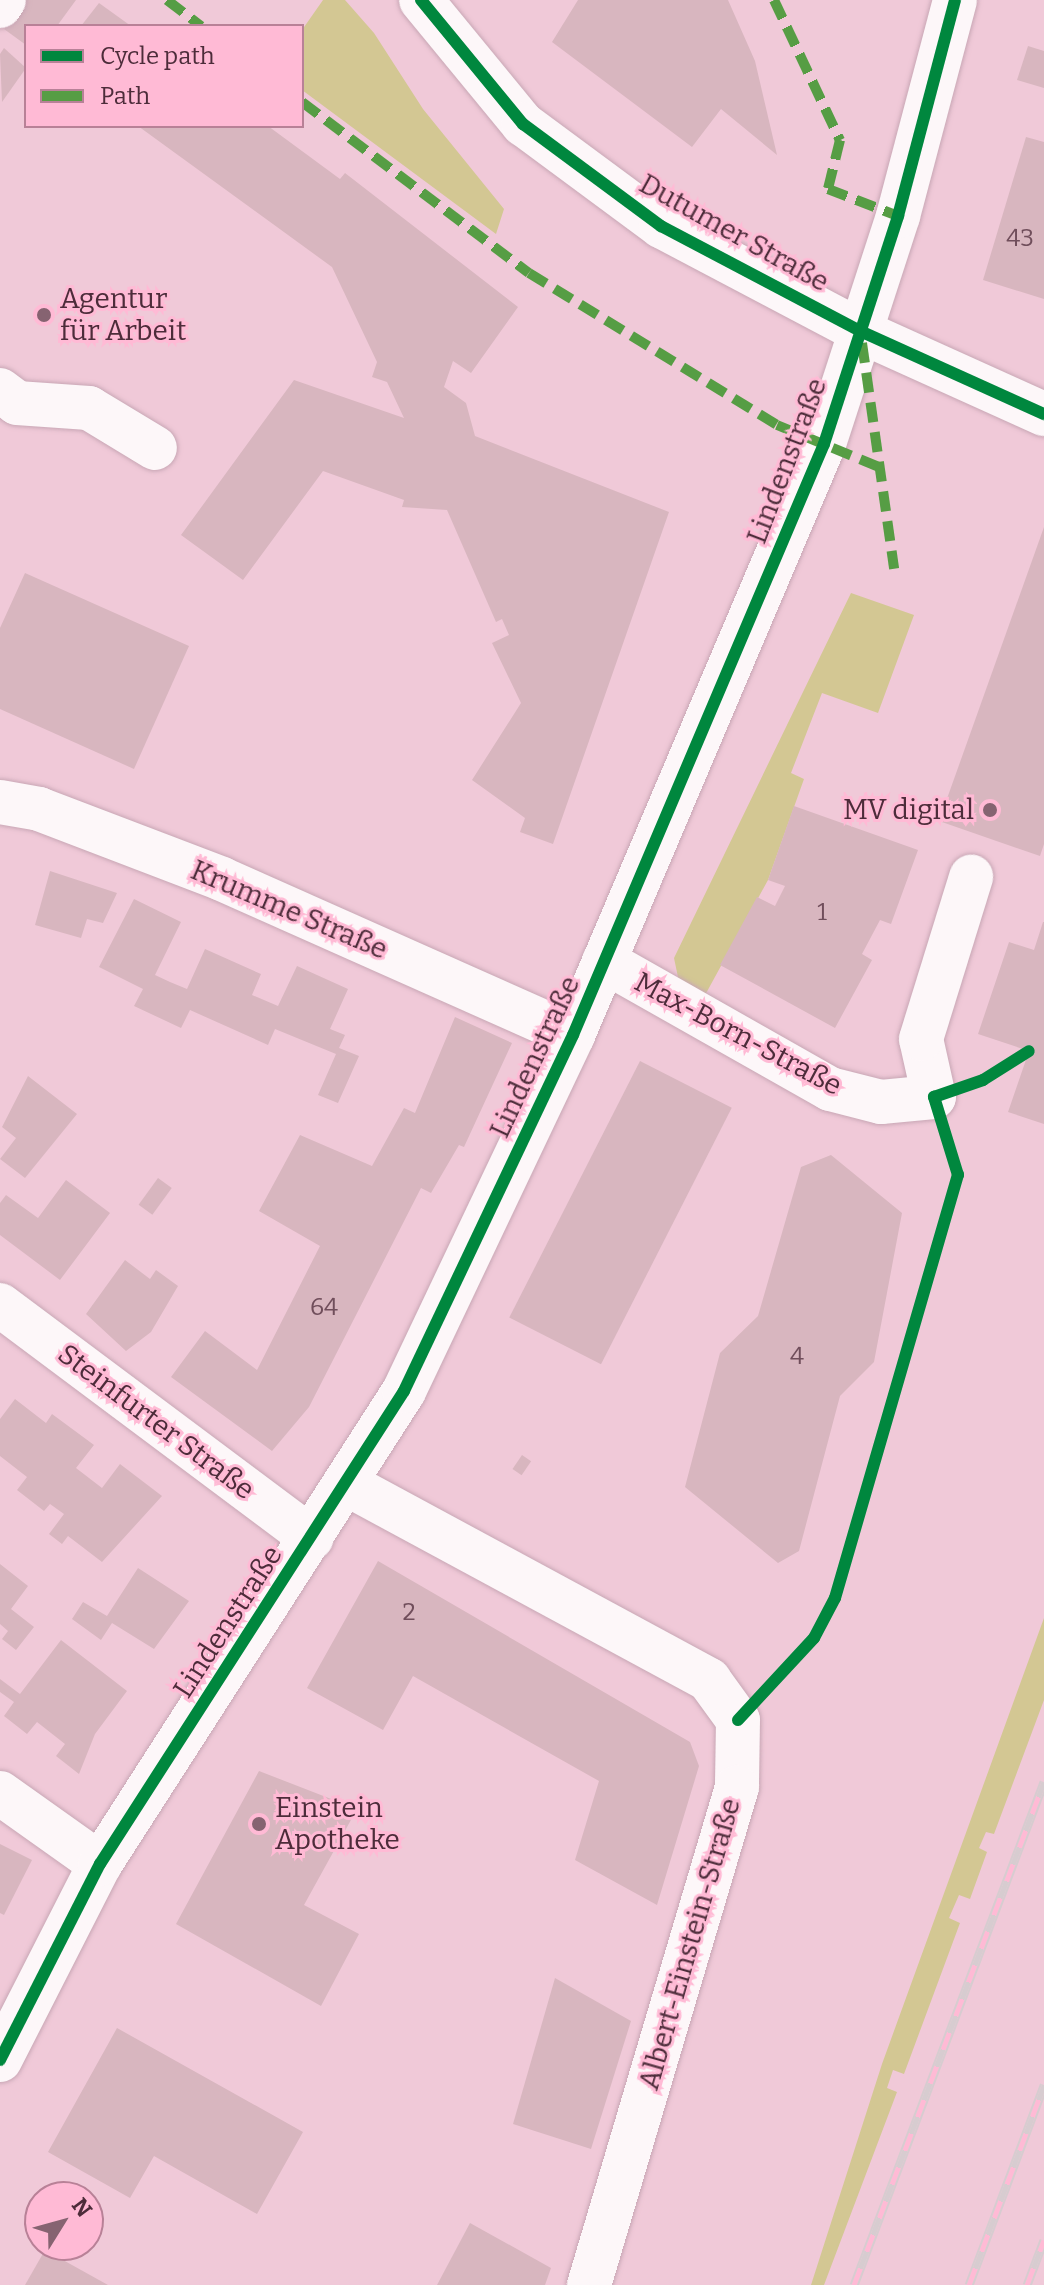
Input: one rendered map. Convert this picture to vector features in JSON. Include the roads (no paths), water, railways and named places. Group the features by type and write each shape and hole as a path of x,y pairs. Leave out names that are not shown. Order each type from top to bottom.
{"street":[{"path":"0,6 4,0"},
{"name":"Dutumer Straße","path":"421,0 523,124 661,226 860,331 1044,414"},
{"name":"Lindenstraße","path":"0,2060 100,1864 404,1391 573,1035 824,444 860,331 955,0"},
{"path":"0,390 17,403 89,408 155,448"},
{"name":"Krumme Straße","path":"0,802 39,809 222,879 573,1035"},
{"name":"Max-Born-Straße","path":"604,961 830,1089 881,1102 934,1097 921,1039 971,877"},
{"name":"Steinfurter Straße","path":"0,1305 311,1538"},
{"name":"Albert-Einstein-Straße","path":"347,1484 709,1680 738,1720 737,1787 589,2285"},
{"path":"0,1793 100,1864"}],"railway":[{"path":"854,2285 1044,1782"},
{"path":"969,2285 1044,2085"},
{"path":"1027,2285 1044,2240"}],"place":[{"name":"Agentur für Arbeit","path":"44,315"},
{"name":"MV digital","path":"990,810"},
{"name":"Einstein Apotheke","path":"259,1824"}]}
